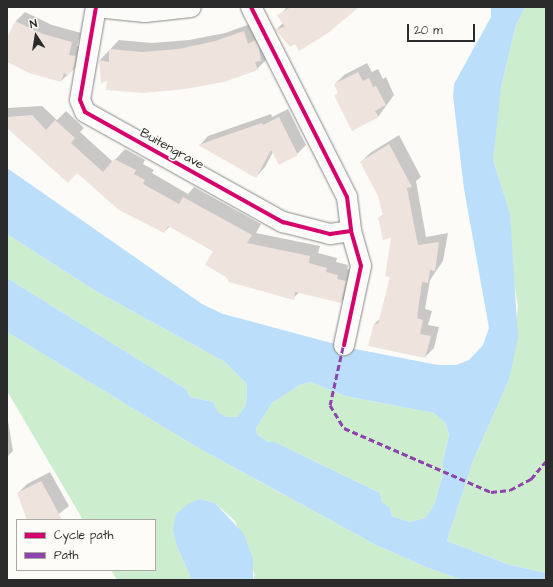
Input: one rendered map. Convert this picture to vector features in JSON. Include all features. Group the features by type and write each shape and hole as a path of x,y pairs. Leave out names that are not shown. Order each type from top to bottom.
{"street":[{"path":"96,7 145,12 191,7"},
{"name":"Buitengrave","path":"96,7 80,100 85,112 283,222 330,234 351,231"},
{"path":"251,7 347,197 351,231 361,266 344,344"}],"green space":[{"path":"525,7 546,7 546,573 510,565 447,541 473,461 509,380 518,306 512,271 510,213 493,160 494,139 501,88 516,25"},
{"path":"7,234 94,290 225,362 247,384 246,405 237,417 227,417 218,412 213,402 190,397 186,389 7,278"},
{"path":"7,332 195,446 374,544 428,568 463,580 253,580 255,575 235,521 215,503 200,499 177,547 192,580 117,580 112,571 156,571 156,519 82,519 7,391"},
{"path":"311,382 345,396 434,413 446,424 449,435 442,465 444,470 434,506 425,518 410,522 392,516 390,508 382,502 380,493 275,442 268,442 257,434 256,428 272,403 300,385"}],"water":[{"path":"491,7 525,7 516,25 501,88 493,160 510,213 518,338 509,380 473,461 447,541 510,565 546,573 546,580 463,580 428,568 374,544 195,446 7,332 7,278 186,389 190,397 213,402 218,412 227,417 237,417 246,405 247,384 225,362 94,290 7,234 7,168 202,304 223,314 350,348 438,365 456,365 469,360 483,345 489,328 464,189 453,96 454,84 491,17","holes":["311,382 345,396 434,413 446,424 449,435 442,465 444,470 434,506 425,518 410,522 392,516 390,508 382,502 380,493 275,442 268,442 257,434 256,428 272,403 300,385"]},
{"path":"200,499 215,503 244,534 253,559 253,580 192,580 177,547 173,530 176,514 188,504"}],"building":[{"path":"291,7 359,7 328,33 299,51 295,44 290,47 275,29 285,27 277,15"},
{"path":"15,21 43,34 72,42 69,55 76,56 74,67 68,76 64,73 61,82 29,73 7,62 7,38"},
{"path":"244,31 248,44 255,40 259,48 261,61 255,62 258,70 224,82 185,89 143,93 106,90 107,81 101,83 99,60 109,62 109,49 142,52 179,49 215,41"},
{"path":"358,72 363,81 369,78 373,87 376,86 386,105 375,111 379,117 352,131 334,95 338,93 334,84"},
{"path":"32,115 46,130 55,120 75,138 71,143 103,172 114,159 136,170 134,174 145,180 143,184 179,204 183,197 252,235 247,243 310,256 309,263 327,268 326,272 338,275 337,279 346,281 341,303 295,292 294,300 229,282 226,277 205,265 213,251 168,226 164,233 119,210 77,173 68,183 7,128 7,117"},
{"path":"279,117 298,155 279,165 271,150 256,178 198,145 262,123 263,125"},
{"path":"389,144 412,187 407,188 418,245 439,242 435,271 430,270 428,283 422,282 417,318 423,320 420,334 431,336 425,358 368,346 374,323 378,324 390,277 385,276 391,238 383,240 378,217 383,216 378,196 360,162"},
{"path":"41,481 61,519 27,519 17,493"}],"marked path":[{"path":"343,347 330,405 344,428 491,492 510,490 531,479 546,461"}],"cycle path":[{"path":"96,7 80,100 85,112 283,222 330,234 351,231"},
{"path":"251,7 347,197 351,231 361,266 344,345"}]}
